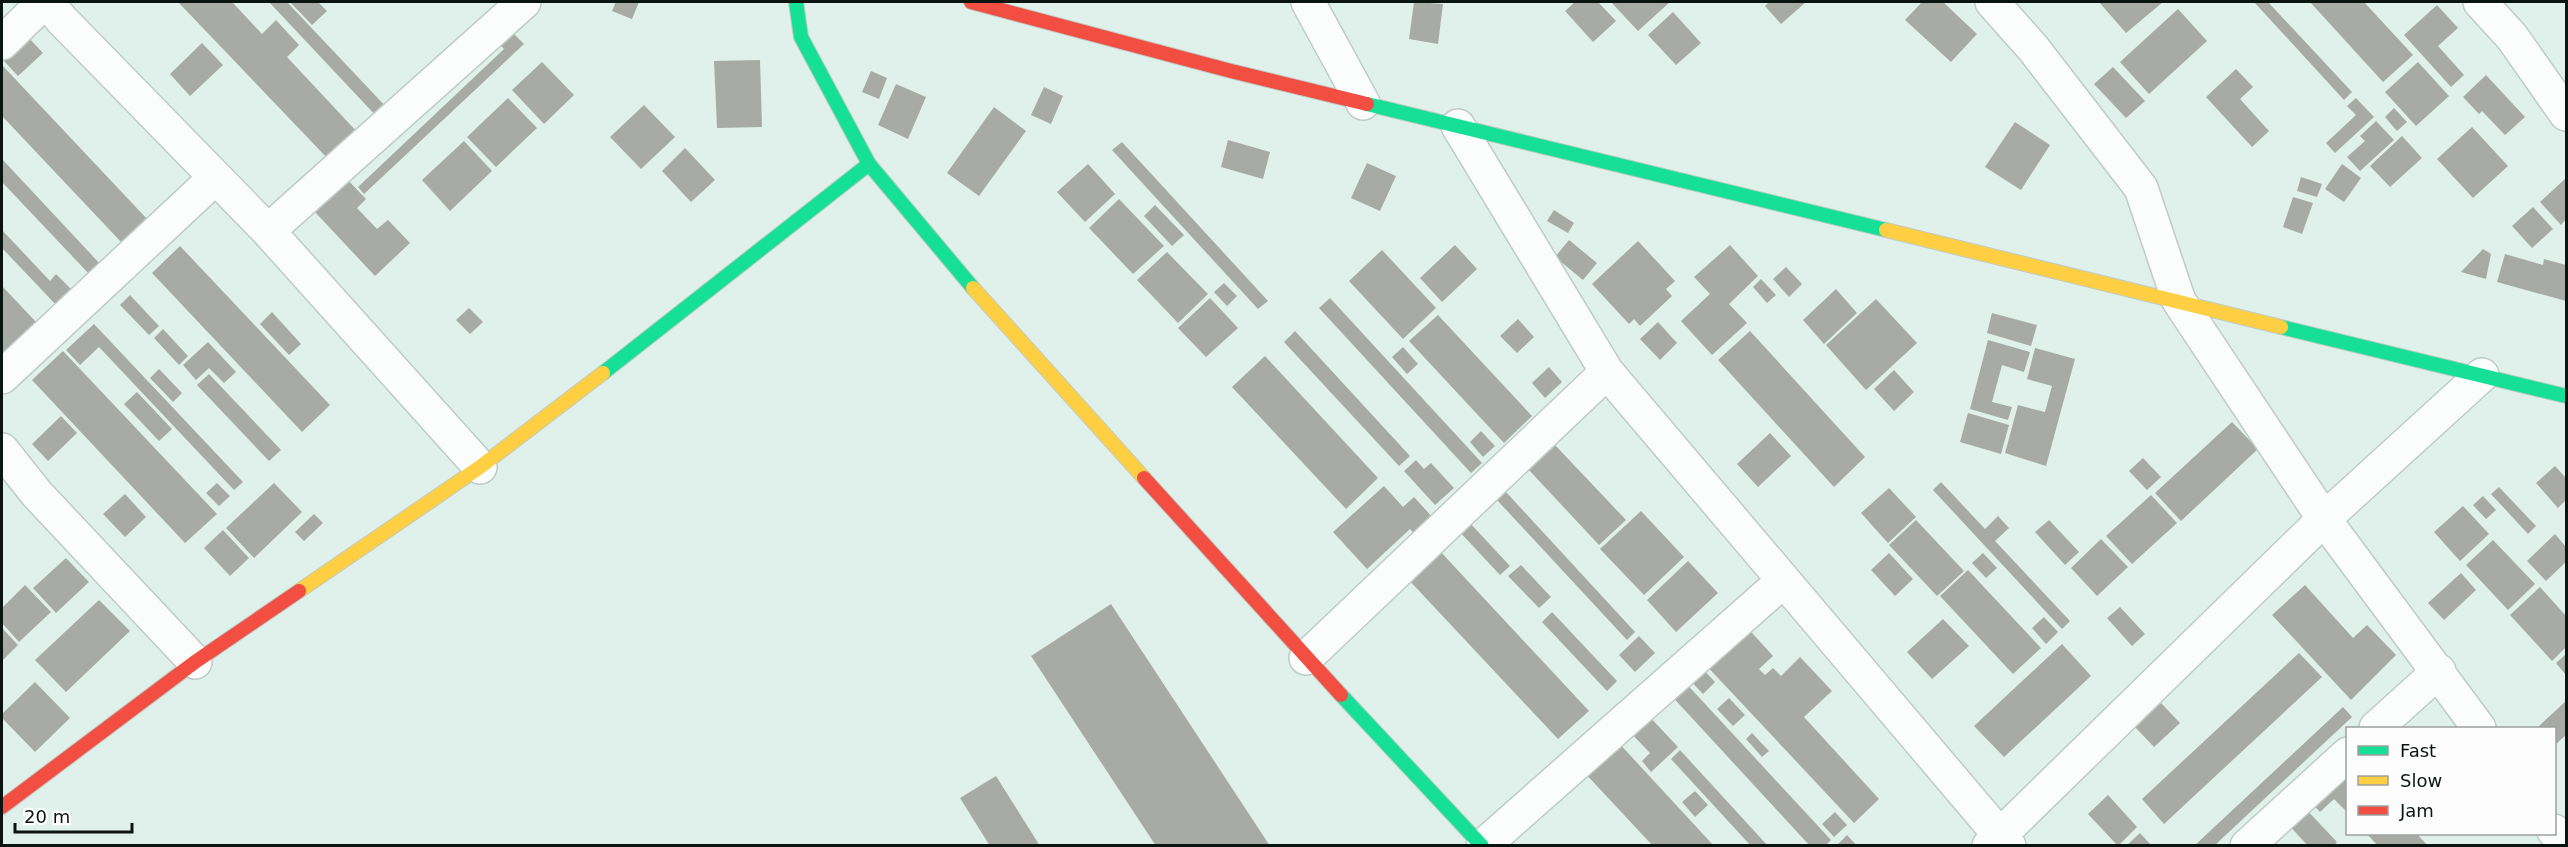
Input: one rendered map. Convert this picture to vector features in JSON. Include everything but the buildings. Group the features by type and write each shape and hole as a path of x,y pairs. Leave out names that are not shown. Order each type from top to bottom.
{"street":[{"path":"2,43 46,2 214,178 268,231 480,467"},
{"path":"268,231 441,73 524,2"},
{"path":"796,2 801,38 869,164 994,313 1306,658 1482,846 1783,581"},
{"path":"971,2 1363,103 2566,396"},
{"path":"1308,2 1363,103"},
{"path":"1992,2 2033,48 2141,188 2179,302 2324,519 2479,727"},
{"path":"2480,2 2512,37 2566,114"},
{"path":"1458,126 1607,372 1999,842 2324,519 2482,375"},
{"path":"2,807 195,662 480,467 685,310 869,164"},
{"path":"2,377 214,178"},
{"path":"1306,658 1607,372"},
{"path":"2,450 38,494 195,662"},
{"path":"2378,727 2439,671"},
{"path":"2247,846 2346,756"}],"traffic: fast":[{"path":"796,2 801,37 869,164 973,288"},
{"path":"1367,104 1886,230"},
{"path":"603,373 869,164"},
{"path":"2281,327 2566,396"},
{"path":"1341,695 1482,846"}],"traffic: slow":[{"path":"1886,230 2281,327"},
{"path":"973,288 1144,478"},
{"path":"299,591 480,467 603,373"}],"traffic: jam":[{"path":"971,2 1231,71 1367,104"},
{"path":"1144,478 1341,695"},
{"path":"2,807 195,662 299,591"}]}
